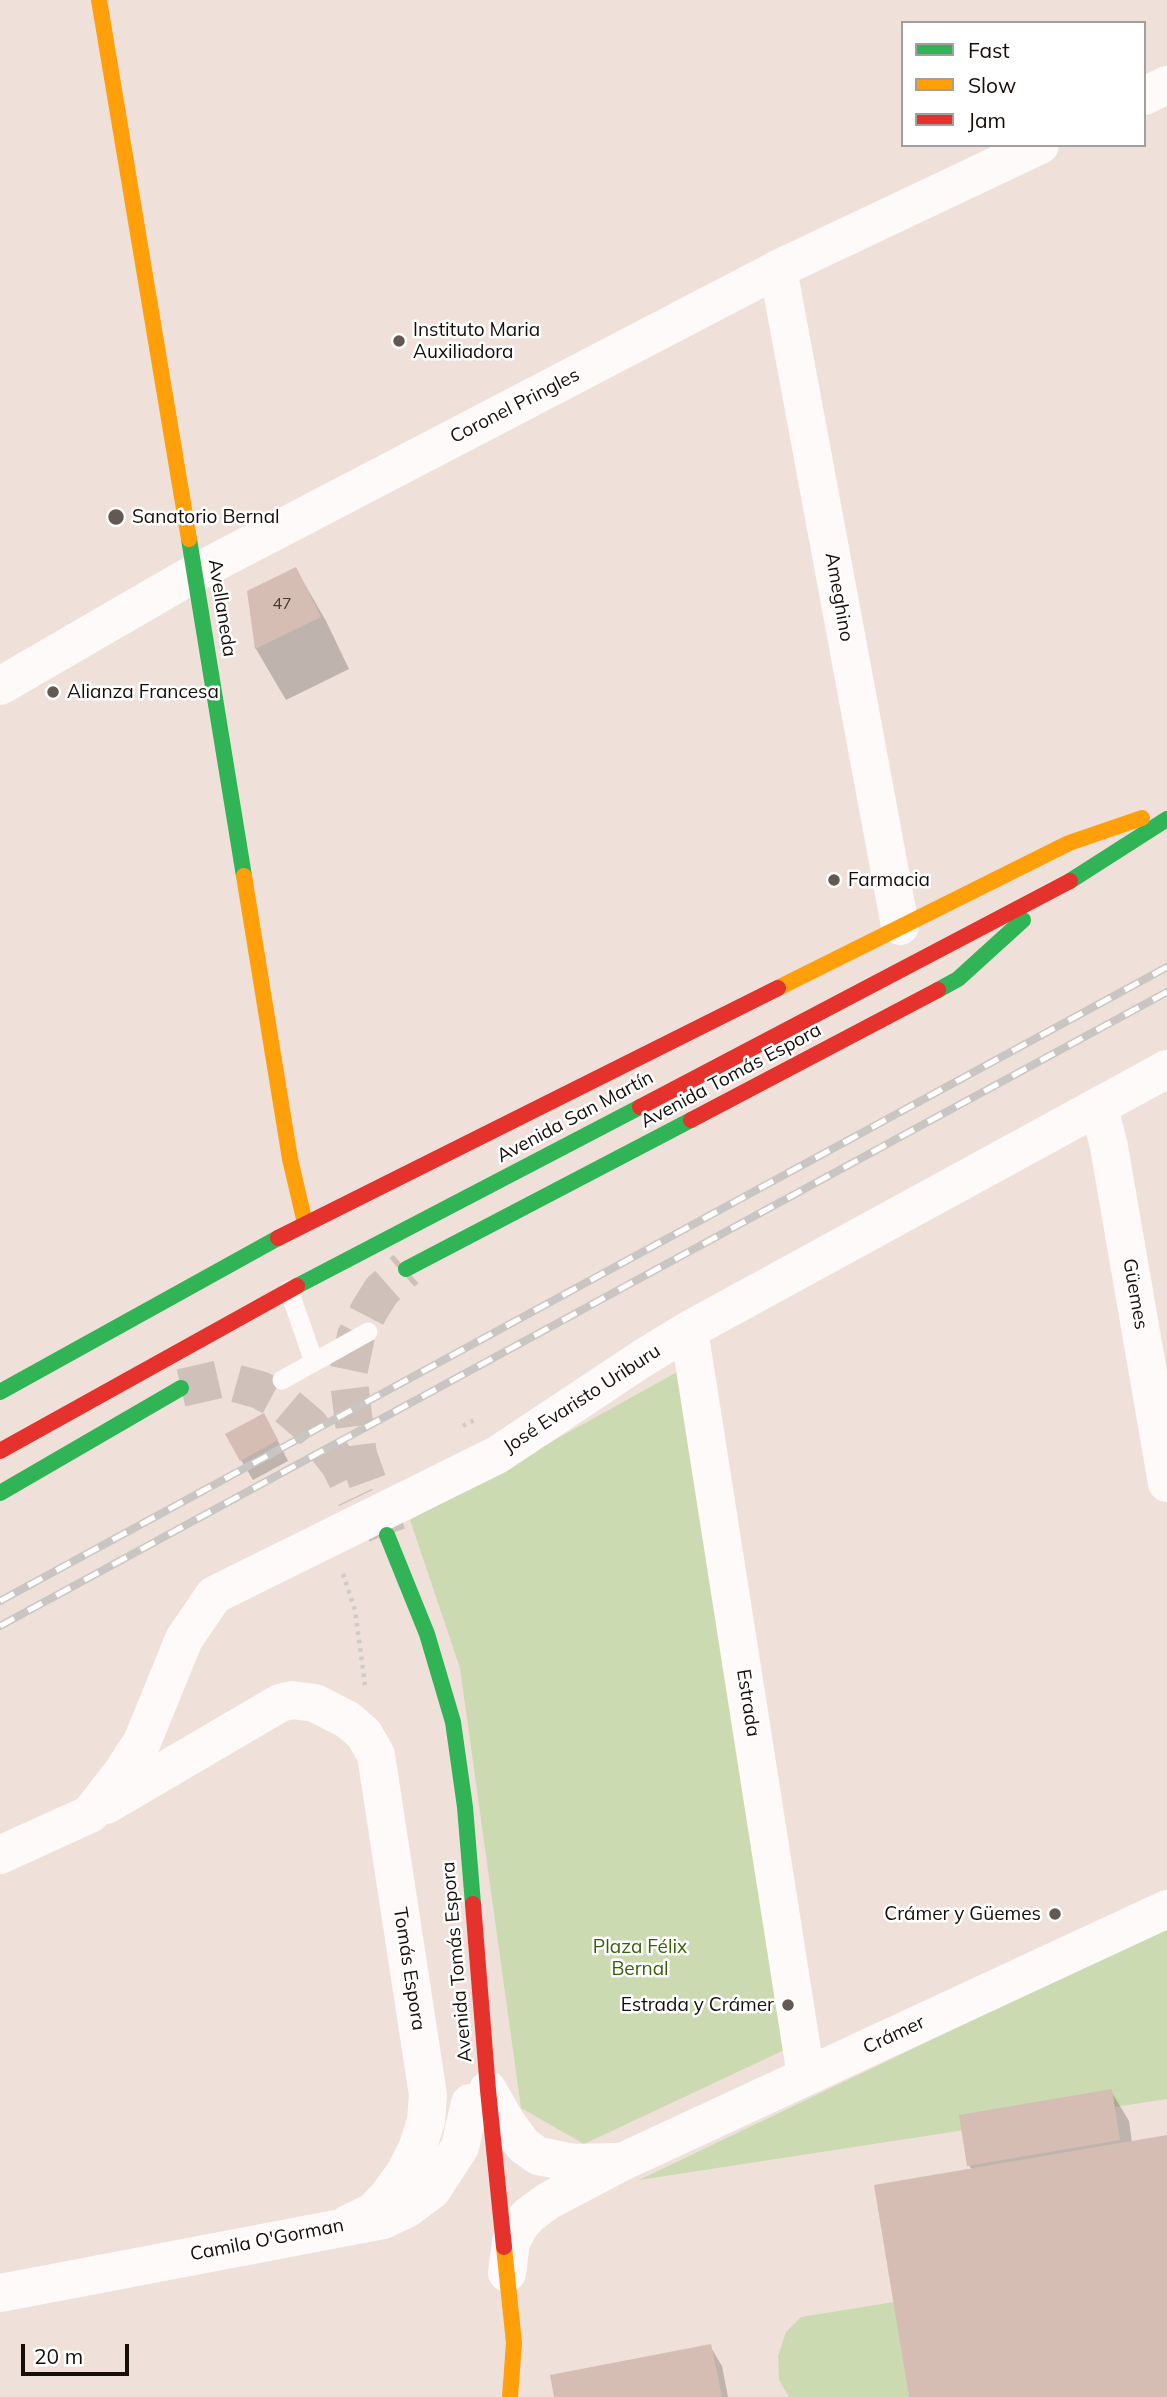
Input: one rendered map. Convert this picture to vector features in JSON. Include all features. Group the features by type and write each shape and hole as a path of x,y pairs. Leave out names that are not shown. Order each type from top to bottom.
{"main road":[{"name":"Avellaneda","path":"99,0 290,1159 305,1223"},
{"name":"Avenida San Martín","path":"0,1392 305,1223 1069,843 1167,809"},
{"name":"Avenida San Martín","path":"0,1451 289,1290 1055,890 1167,819"},
{"name":"Avenida Tomás Espora","path":"406,1269 947,985 984,957 1055,890"},
{"path":"0,1493 181,1388"},
{"name":"Avenida Tomás Espora","path":"458,1916 450,1809 440,1732 381,1537 427,1634 453,1722 466,1807 476,2094 475,2158"},
{"name":"Avenida Tomás Espora","path":"476,2094 514,2343 508,2397"},
{"name":"Avenida Tomás Espora","path":"495,2364 508,2397"}],"street":[{"path":"1146,95 1167,85"},
{"name":"Coronel Pringles","path":"0,686 195,573 778,269 1036,147"},
{"name":"Ameghino","path":"778,269 900,926"},
{"name":"José Evaristo Uriburu","path":"90,1814 142,1742 184,1639 214,1595 497,1455 689,1330 1167,1069"},
{"name":"Güemes","path":"1099,1107 1109,1147 1167,1483"},
{"name":"Estrada","path":"689,1330 806,2076"},
{"name":"José Evaristo Uriburu","path":"0,1855 90,1814 280,1703 303,1701 326,1707"},
{"name":"Tomás Espora","path":"326,1707 348,1720 364,1734 376,1755 428,2095 426,2121 417,2149 404,2174 373,2212 348,2224"},
{"name":"Crámer","path":"506,2279 512,2242 520,2225 548,2201 622,2162 1167,1909"},
{"name":"Crámer","path":"476,2094 506,2122 523,2145 538,2156 574,2163 622,2162"},
{"name":"Camila O'Gorman","path":"0,2292 348,2224 383,2220 408,2208 432,2190 460,2147 476,2094"}],"lane":[{"path":"289,1290 314,1362"},
{"path":"282,1380 368,1332"}],"path":[{"path":"331,1536 355,1610 366,1693 364,1734"}],"green space":[{"name":"Plaza Félix Bernal","path":"679,1371 795,2045 584,2144 521,2108 460,1668 410,1520"},
{"path":"1167,1927 1167,2099 639,2180"},
{"path":"894,2302 909,2397 789,2397 779,2380 778,2356 786,2332 801,2317"}],"building":[{"path":"296,567 321,617 255,649 247,591"},
{"path":"264,1413 278,1440 240,1461 225,1434"},
{"path":"1112,2089 1120,2140 967,2166 959,2115"},
{"path":"1167,2135 1167,2397 909,2397 874,2185"},
{"path":"711,2344 722,2397 554,2397 550,2375"}],"tunnel":[{"path":"387,1535 358,1455 348,1374 356,1336 370,1309 382,1290 406,1269"},
{"path":"181,1388 220,1379 260,1390 282,1402 309,1425 340,1465 356,1498"}],"railway":[{"path":"0,1601 1167,967"},
{"path":"0,1626 1167,992"}],"traffic: fast":[{"path":"189,539 244,876"},
{"path":"1070,881 1167,819"},
{"path":"938,990 958,979 1023,920"},
{"path":"297,1286 640,1107"},
{"path":"406,1269 691,1120"},
{"path":"0,1392 278,1238"},
{"path":"0,1493 181,1388"},
{"path":"387,1535 427,1634 453,1722 465,1807 473,1904"}],"traffic: slow":[{"path":"99,0 189,539"},
{"path":"778,988 1069,843 1142,818"},
{"path":"244,876 290,1159 305,1223"},
{"path":"504,2247 514,2343 510,2397"}],"traffic: jam":[{"path":"640,1107 1070,881"},
{"path":"278,1238 778,988"},
{"path":"691,1120 938,990"},
{"path":"0,1451 297,1286"},
{"path":"473,1904 504,2247"}],"place":[{"name":"Instituto Maria Auxiliadora","path":"399,341"},
{"name":"Sanatorio Bernal","path":"116,517"},
{"name":"Alianza Francesa","path":"53,692"},
{"name":"Farmacia","path":"834,880"},
{"name":"Crámer y Güemes","path":"1055,1914"},
{"name":"Estrada y Crámer","path":"788,2005"}]}
